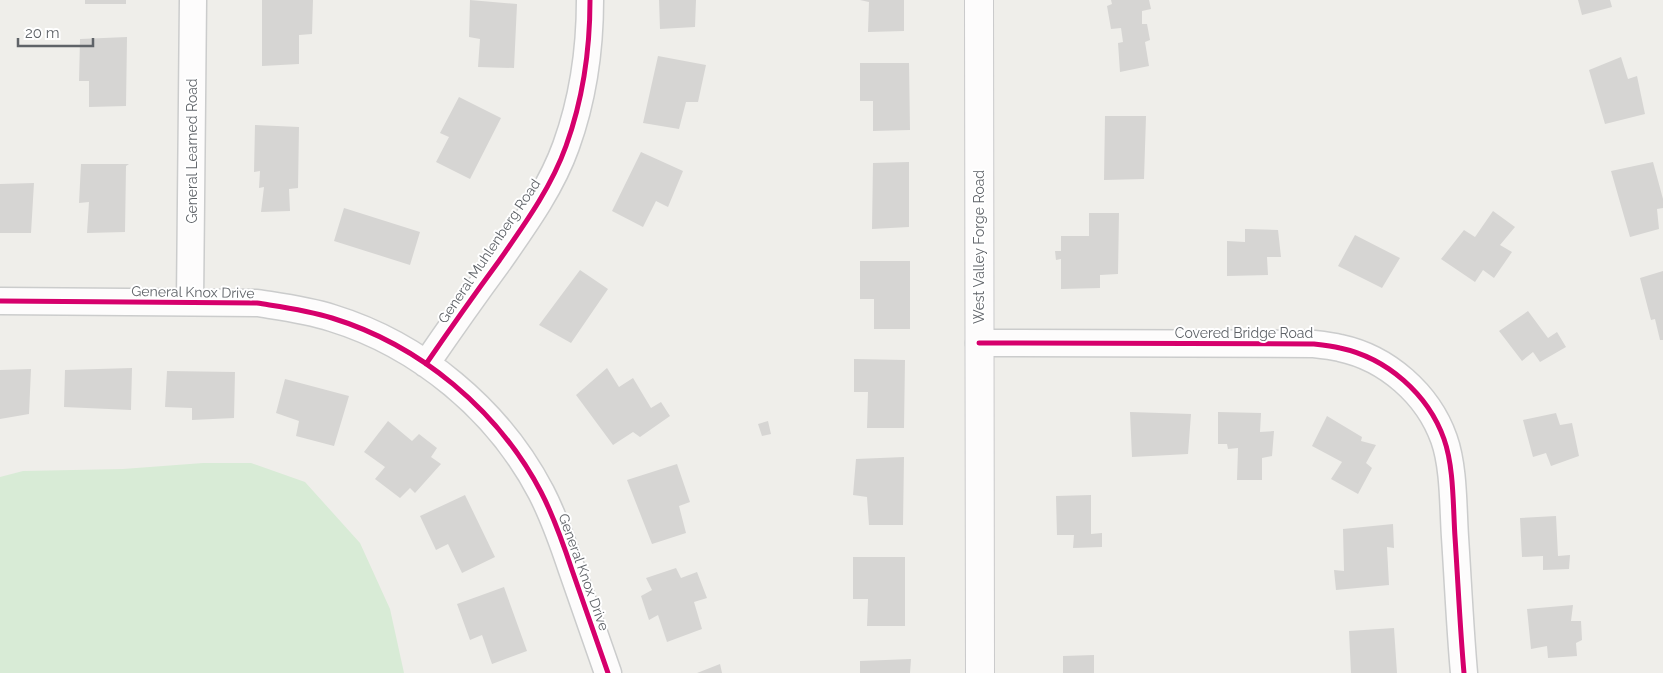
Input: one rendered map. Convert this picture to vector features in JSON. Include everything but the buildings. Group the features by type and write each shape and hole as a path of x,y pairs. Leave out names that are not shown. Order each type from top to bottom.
{"main road":[{"name":"West Valley Forge Road","path":"979,0 980,673"}],"street":[{"name":"General Learned Road","path":"190,302 193,0"},
{"name":"General Muhlenberg Road","path":"426,364 518,233 548,184 563,152 576,115 583,83 588,50 590,0"},
{"name":"General Knox Drive","path":"0,301 257,303 294,308 331,317 365,329 397,346 456,386 481,409 523,462 541,492 555,522 608,673"},
{"name":"Covered Bridge Road","path":"979,343 1314,344 1341,348 1369,358 1394,372 1415,391 1433,415 1444,440 1451,484 1464,673"}],"green space":[{"path":"203,463 251,463 305,482 360,543 390,609 404,673 0,673 0,477 23,471 123,469"}],"cycle path":[{"path":"426,364 527,220 560,162 572,128 581,92 589,37 590,0"},
{"path":"0,301 257,303 332,318 396,345 425,363 453,384 503,434 523,462 541,492 554,521 608,673"},
{"path":"979,343 1314,344 1337,347 1357,353 1389,369 1404,380 1428,407 1444,439 1450,462 1464,673"}]}
